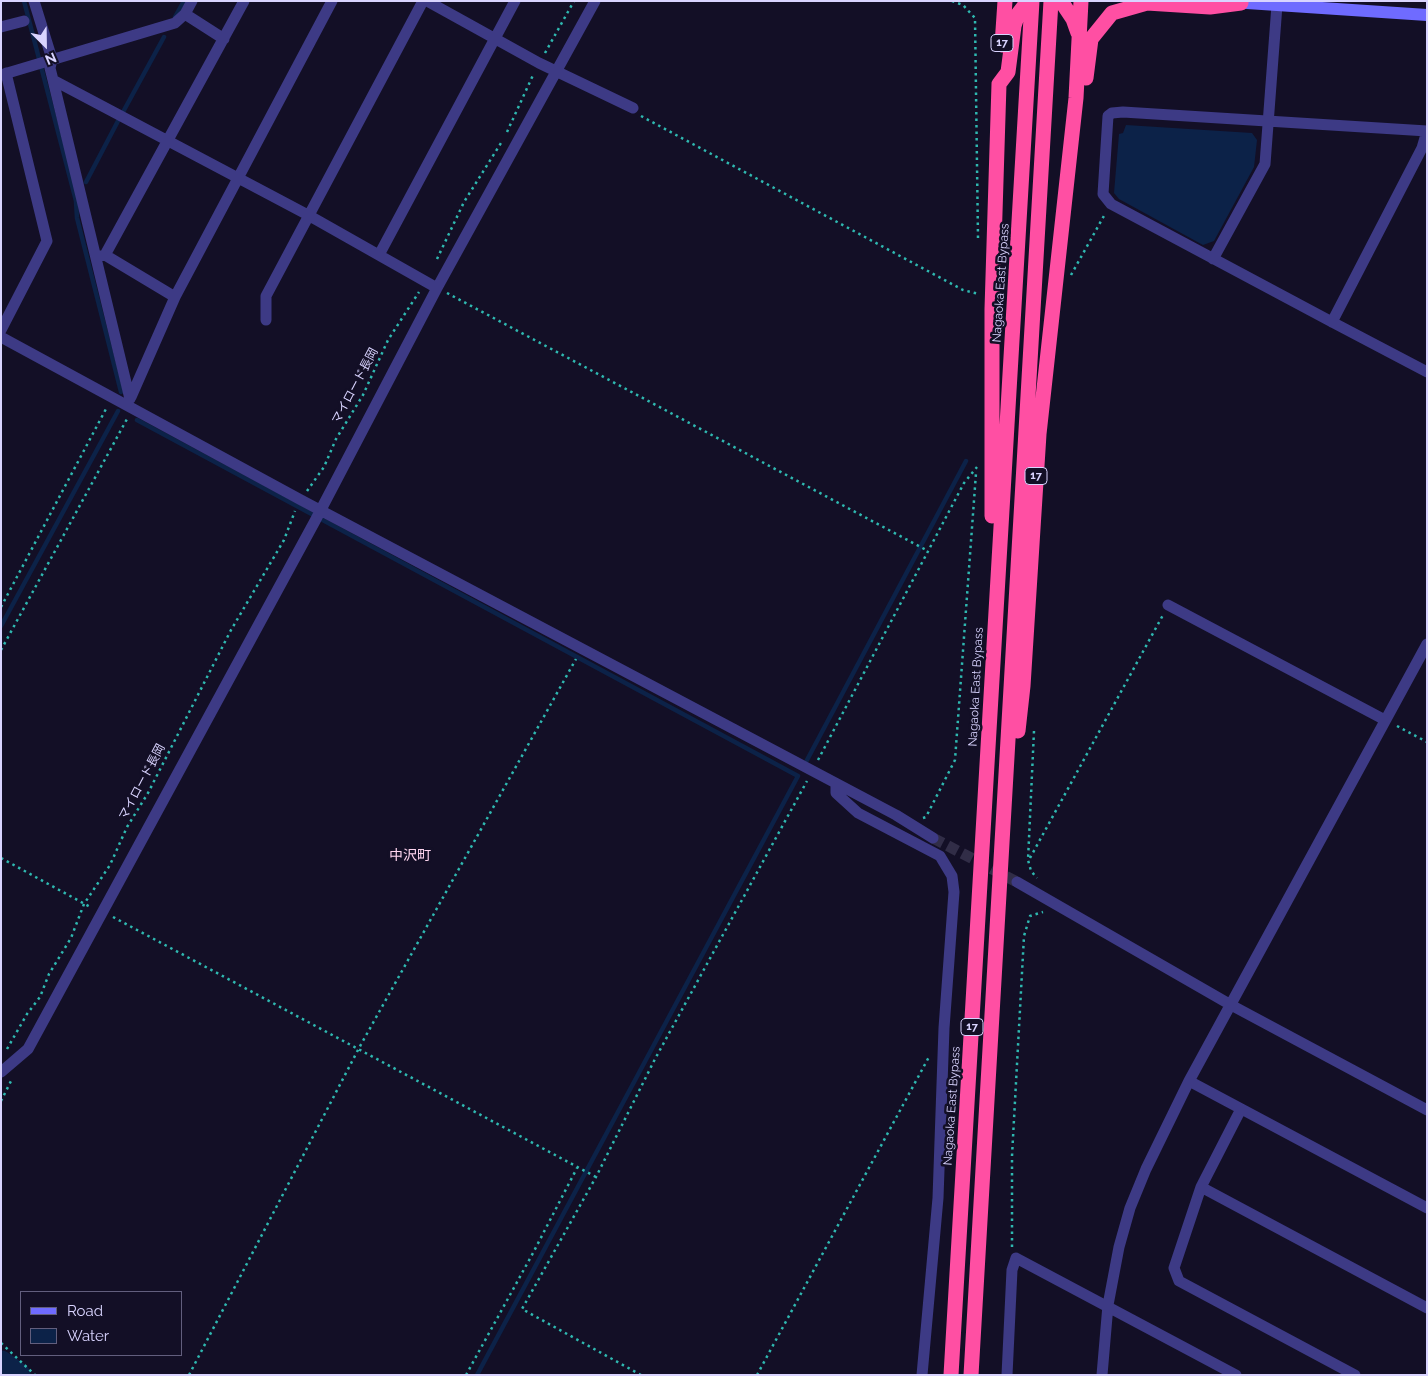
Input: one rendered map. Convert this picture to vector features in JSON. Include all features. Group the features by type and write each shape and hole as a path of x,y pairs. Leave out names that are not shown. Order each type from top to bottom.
{"highway":[{"name":"17","path":"992,680 992,317 999,84 1005,1"},
{"name":"17","path":"999,84 1008,72 1014,26 1018,14 1030,1"},
{"name":"Nagaoka East Bypass","path":"951,1375 1029,62 1030,1"},
{"name":"17","path":"971,1375 1049,63 1051,1"},
{"name":"17","path":"1061,1 1073,19 1080,37"},
{"name":"17","path":"996,951 1023,686 1039,434 1076,98 1081,1"},
{"path":"1076,98 1085,85 1091,39 1112,13 1146,3 1210,7 1241,3"}],"street":[{"path":"34,1 52,59 50,68 101,256 131,404"},
{"path":"1,330 47,242 3,74 170,25 180,20 192,1"},
{"path":"101,256 244,1"},
{"path":"131,404 175,296 332,1"},
{"path":"266,320 266,296 425,1 558,72 632,108"},
{"path":"379,255 515,1"},
{"path":"1,1072 28,1049 318,515 437,288 558,72 595,1"},
{"path":"1218,1 1427,15"},
{"path":"1213,258 1265,164 1266,122 1277,5"},
{"path":"185,14 224,39"},
{"path":"1,27 24,21"},
{"path":"53,80 308,215 437,288"},
{"path":"1332,322 1422,148 1427,132 1123,112 1112,113 1108,116 1102,194 1111,204 1332,322 1426,371"},
{"path":"101,256 175,296"},
{"path":"1,337 112,397 131,404 318,515 836,784 933,838"},
{"path":"1168,605 1384,720"},
{"path":"1102,1375 1108,1305 1119,1247 1130,1208 1162,1133 1384,720 1427,644"},
{"path":"836,784 836,793 858,813 940,856 952,876 954,892 944,1028 938,1198 922,1375"},
{"path":"1017,882 1231,1004 1427,1110"},
{"path":"1190,1081 1427,1208"},
{"path":"1241,1109 1201,1187 1174,1268 1180,1281 1356,1375"},
{"path":"1201,1187 1427,1308"},
{"path":"1006,1375 1012,1270 1016,1258 1108,1305 1236,1375"}],"path":[{"path":"543,57 574,1"},
{"path":"952,1 963,5 975,18 978,245"},
{"path":"436,261 464,202 504,138 535,72"},
{"path":"632,108 638,114 955,285 979,294"},
{"path":"1069,279 1111,204"},
{"path":"979,284 979,304"},
{"path":"437,288 928,551"},
{"name":"マイロード長岡","path":"308,489 324,467 336,439 362,395 388,340 418,293"},
{"path":"1,607 112,397"},
{"path":"1,650 131,404"},
{"path":"919,819 926,817 955,760 977,458"},
{"path":"641,1375 522,1309 812,772 964,484 977,467"},
{"name":"マイロード長岡","path":"1,1056 13,1041 26,1014 40,997 50,974 71,938 84,904 110,865 127,828 148,793 231,630 284,540 294,512"},
{"path":"1028,860 1168,605"},
{"path":"189,1375 359,1048 576,660"},
{"path":"1384,720 1427,742"},
{"path":"1034,723 1028,860 1031,871 1038,879"},
{"path":"1,858 84,904 118,918 594,1177"},
{"path":"1016,1258 1010,1244 1024,936 1030,916 1046,912"},
{"path":"757,1375 930,1054"},
{"path":"466,1375 534,1253 577,1168"},
{"path":"1,1343 35,1375"}],"water":[{"path":"1126,125 1252,133 1257,140 1254,167 1214,241 1203,245 1119,199 1114,193 1119,134 1123,133"}],"waterway":[{"path":"24,1 76,201 77,218 121,392"},
{"path":"175,17 184,1"},
{"path":"123,112 164,37"},
{"path":"86,182 118,121"},
{"path":"1,626 118,411"},
{"path":"137,420 798,776 477,1375"},
{"path":"807,760 966,461"},
{"path":"1,1363 18,1375"}],"tunnel":[{"path":"933,838 1017,882"}],"district":[{"name":"中沢町","path":"410,856"}]}
